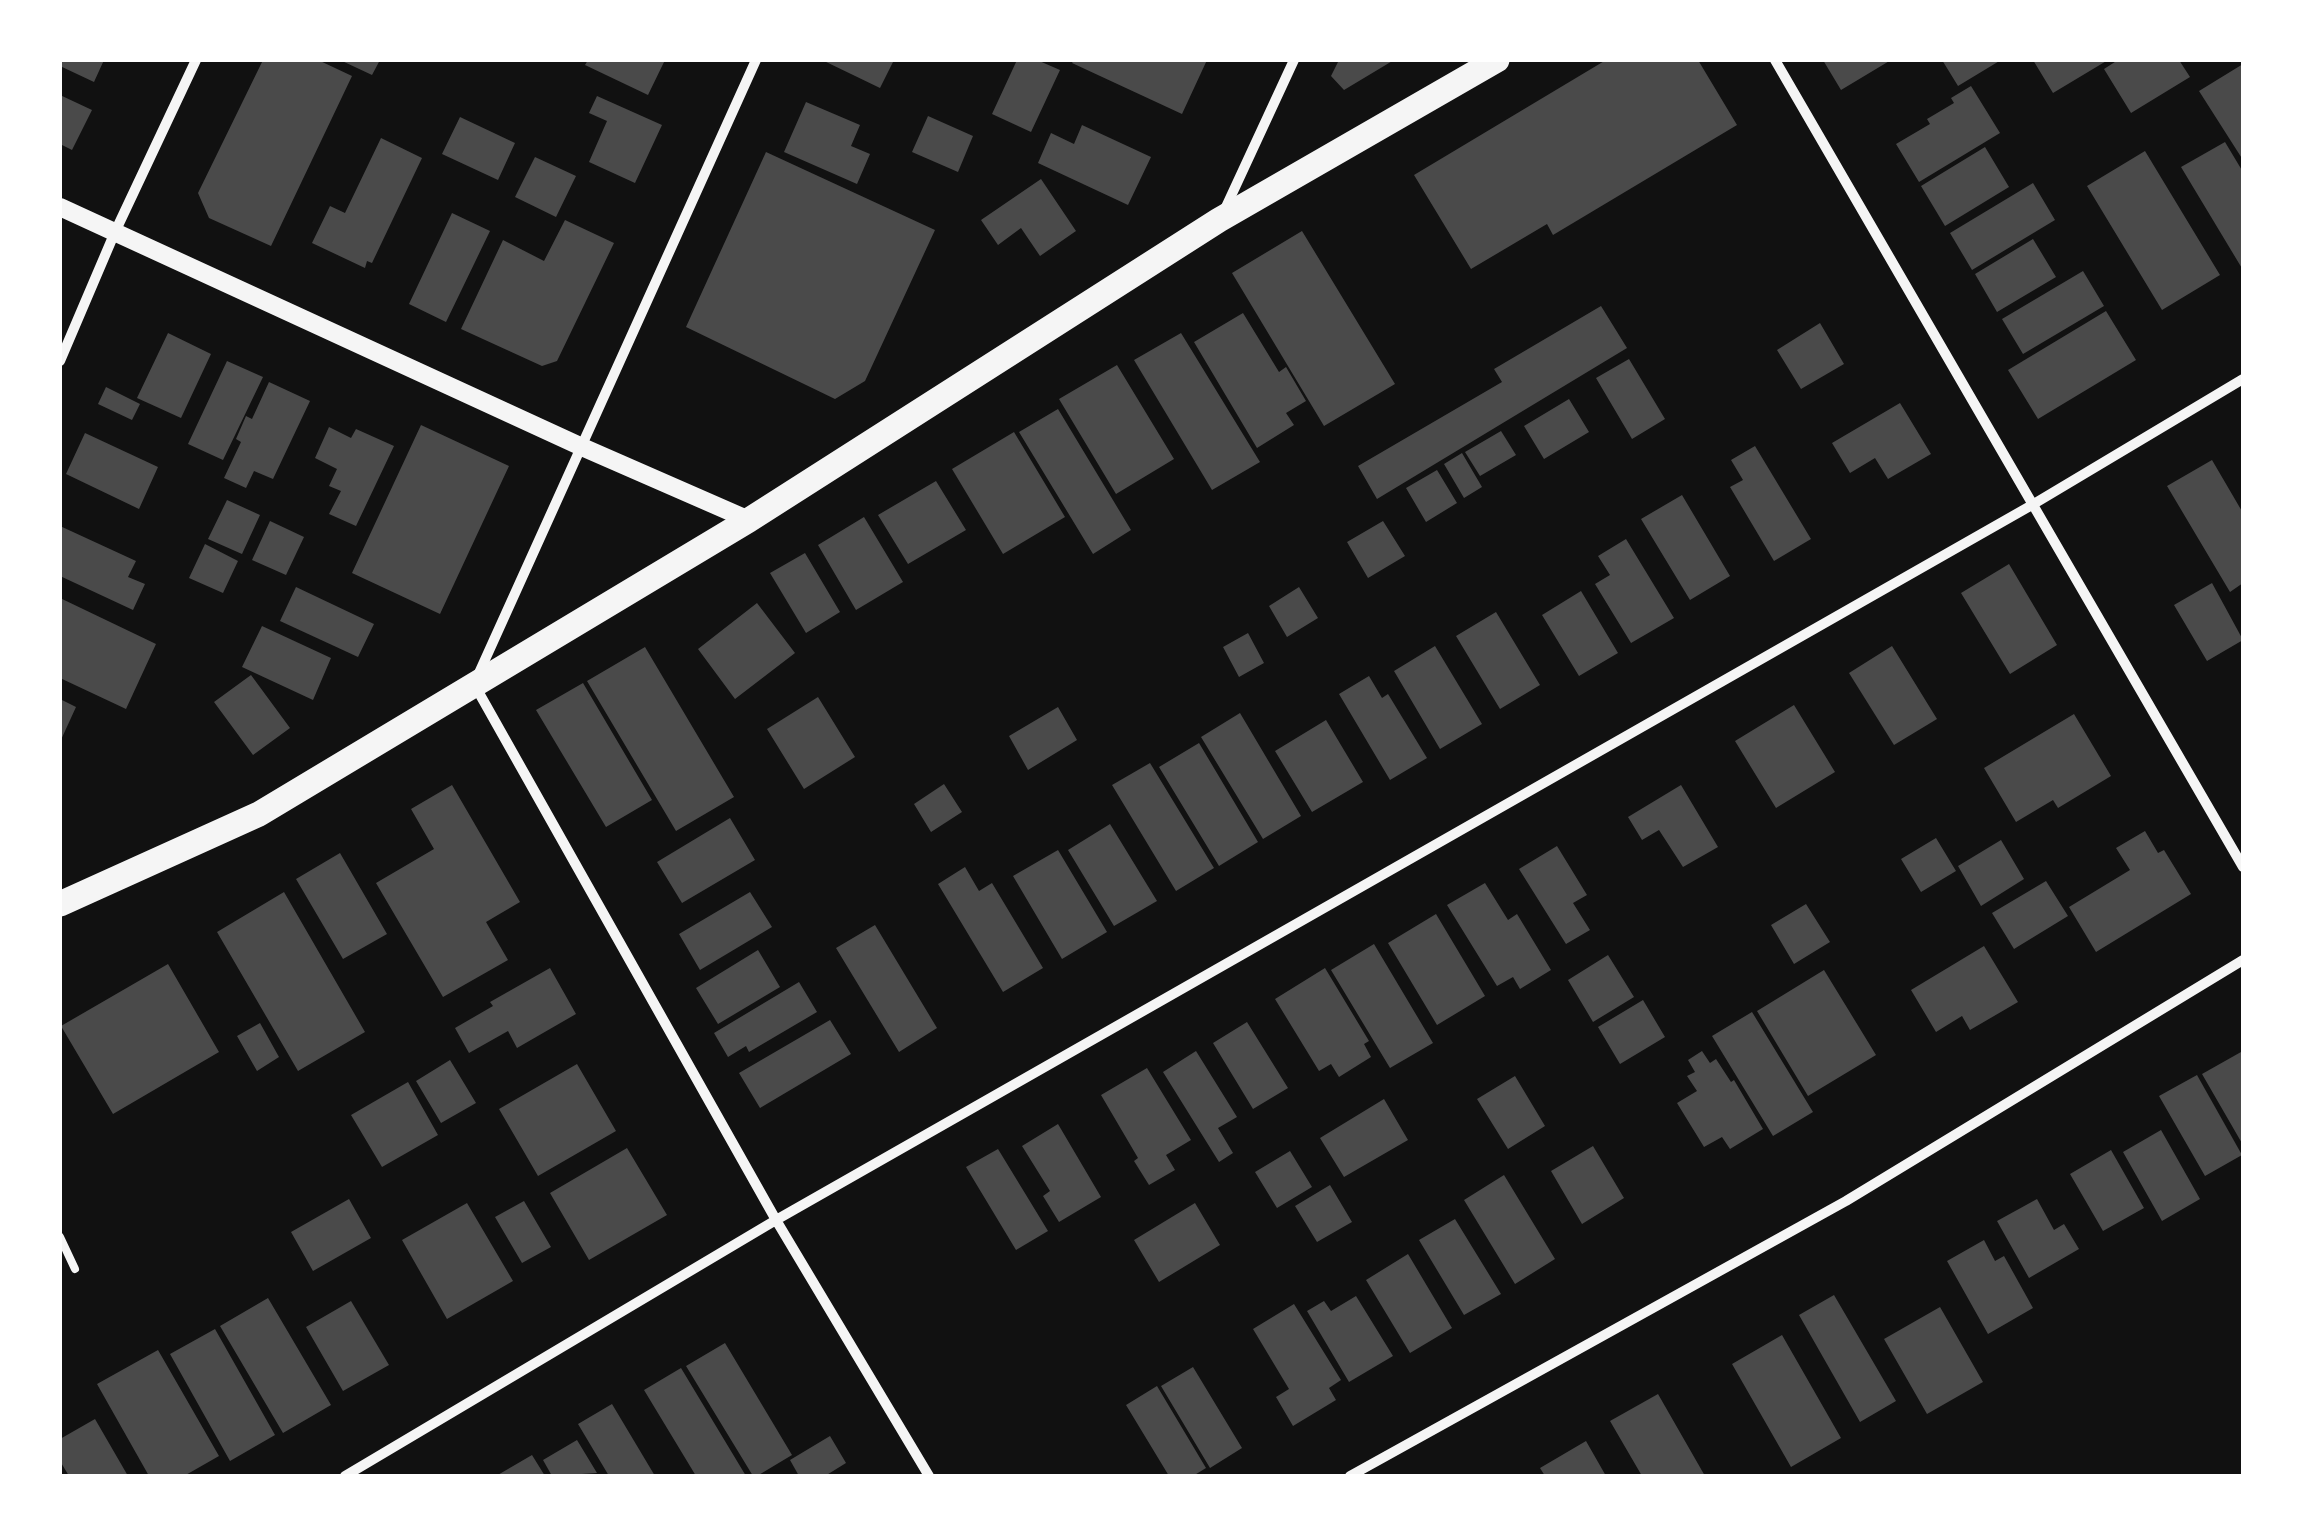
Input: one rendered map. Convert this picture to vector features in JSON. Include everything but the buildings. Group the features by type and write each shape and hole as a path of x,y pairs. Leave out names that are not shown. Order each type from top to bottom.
{"main road":[{"path":"60,904 259,814 749,520 1220,220 1498,60"}],"street":[{"path":"60,361 196,60"},
{"path":"756,60 474,684 776,1220 929,1476"},
{"path":"1220,220 1294,60"},
{"path":"1776,60 2243,867"},
{"path":"60,206 749,520"},
{"path":"344,1476 776,1220 2032,505 2243,379"},
{"path":"1350,1476 1846,1201 2243,960"}],"lane":[{"path":"60,1238 76,1269"}]}
